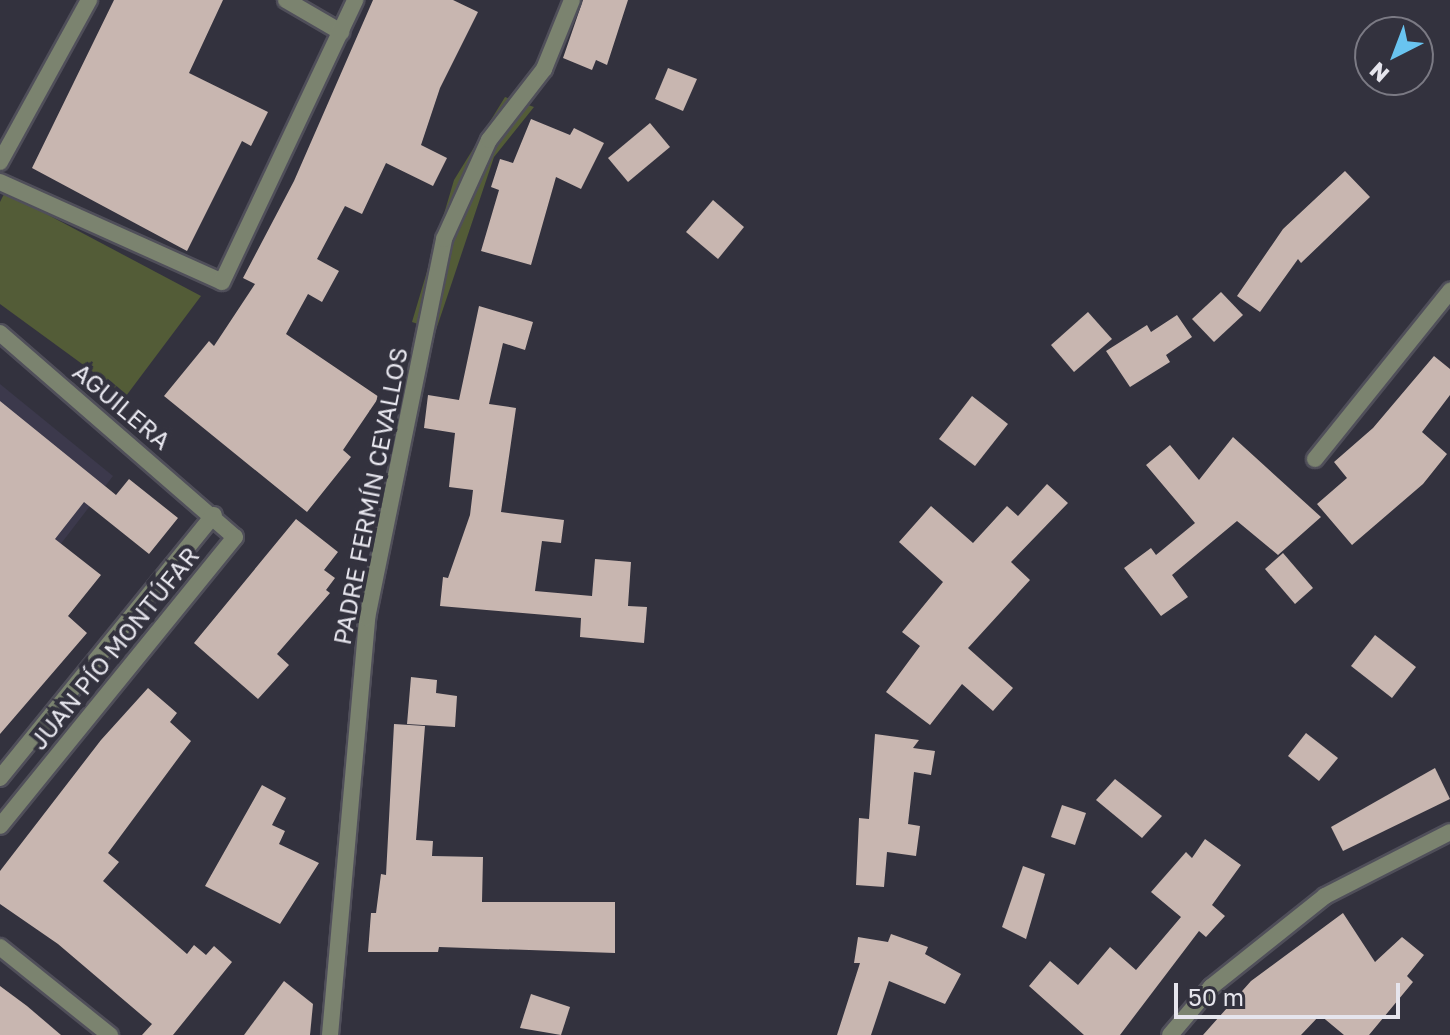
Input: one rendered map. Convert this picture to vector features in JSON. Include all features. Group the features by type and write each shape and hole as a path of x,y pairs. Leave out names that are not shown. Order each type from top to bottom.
{"street":[{"path":"0,162 89,0"},
{"path":"286,0 341,32"},
{"path":"0,182 222,282 355,0"},
{"name":"PADRE FERMÍN CEVALLOS","path":"330,1035 367,618 444,239 489,140 544,69 572,0"},
{"path":"1315,459 1450,291"},
{"name":"AGUILERA","path":"0,333 214,515 235,537"},
{"name":"JUAN PÍO MONTÚFAR","path":"0,778 214,515"},
{"name":"JUAN PÍO MONTÚFAR","path":"0,826 235,537"},
{"path":"1170,1035 1211,987 1325,896 1450,832"},
{"path":"0,947 110,1035"}],"shaded area":[{"path":"0,384 113,476 0,623"}],"green space":[{"path":"505,97 534,107 494,157 436,330 412,322 454,180"},
{"path":"5,192 201,296 126,396 0,304 0,202"}],"building":[{"path":"114,0 223,0 189,73 268,112 251,146 242,141 187,251 32,168"},
{"path":"373,0 453,0 478,12 440,88 421,145 447,158 433,186 386,163 362,214 345,206 317,259 339,271 322,302 308,294 286,334 379,397 343,450 351,457 307,512 164,396 209,341 214,346 255,284 243,278 294,181"},
{"path":"583,0 628,0 607,65 596,60 592,70 563,58"},
{"path":"668,68 697,79 683,111 655,99"},
{"path":"531,119 570,135 574,128 604,143 581,189 556,177 531,265 481,251 499,190 491,187 500,159 513,163"},
{"path":"650,123 670,147 628,182 608,158"},
{"path":"1345,171 1370,197 1301,263 1298,259 1260,312 1237,296 1283,229"},
{"path":"713,200 744,227 718,259 686,232"},
{"path":"1221,292 1243,315 1214,342 1192,319"},
{"path":"479,306 533,322 525,350 503,343 489,404 516,408 501,512 564,520 561,543 542,541 535,591 592,596 595,559 631,562 628,606 647,607 644,643 580,637 581,618 440,606 443,577 448,578 470,515 473,490 449,487 455,433 424,428 428,395 459,400"},
{"path":"1088,312 1112,339 1074,372 1051,345"},
{"path":"1177,315 1192,337 1166,355 1170,362 1130,387 1106,351 1147,325 1151,332"},
{"path":"1434,356 1450,369 1450,395 1422,432 1447,454 1423,484 1352,545 1317,504 1347,478 1334,462 1373,428"},
{"path":"972,396 1008,424 975,466 939,439"},
{"path":"0,401 116,495 129,479 178,518 149,554 84,502 55,539 101,575 68,616 87,633 0,734"},
{"path":"1233,437 1321,517 1278,555 1237,521 1172,575 1188,597 1161,616 1124,568 1151,548 1156,555 1195,523 1146,465 1170,445 1199,480"},
{"path":"1047,484 1068,503 1011,562 1030,580 968,648 1013,688 993,711 962,684 930,725 886,692 920,646 902,632 943,582 899,542 931,506 973,543 1007,506 1018,516"},
{"path":"296,519 338,552 324,570 335,578 326,590 330,593 277,654 289,665 258,699 194,643"},
{"path":"1283,553 1313,588 1295,604 1265,569"},
{"path":"1375,635 1416,667 1392,698 1351,666"},
{"path":"411,677 437,680 436,693 457,696 455,727 407,724"},
{"path":"148,688 177,713 170,722 191,741 108,853 119,862 103,881 187,954 194,945 206,955 214,946 232,962 173,1035 142,1035 152,1024 58,944 0,904 0,871 101,740"},
{"path":"394,724 425,726 416,840 433,841 432,856 483,857 482,902 615,902 615,953 439,947 438,952 368,952 371,913 376,913 381,874 386,875"},
{"path":"1306,733 1338,758 1319,781 1288,756"},
{"path":"875,734 919,740 913,748 935,751 931,775 914,772 908,824 920,826 916,856 887,852 884,887 856,885 859,818 869,819"},
{"path":"1435,768 1450,799 1343,851 1331,827"},
{"path":"1115,779 1162,816 1142,838 1096,800"},
{"path":"262,785 286,798 272,825 285,831 279,844 319,863 280,924 205,886"},
{"path":"1062,805 1086,813 1075,845 1051,837"},
{"path":"1205,839 1241,865 1212,905 1225,916 1206,937 1199,931 1120,1035 1084,1035 1029,986 1050,961 1078,985 1110,947 1136,970 1181,917 1151,892 1186,852 1192,858"},
{"path":"1023,866 1045,874 1026,939 1002,927"},
{"path":"1343,913 1375,962 1402,937 1424,955 1407,976 1413,982 1369,1035 1344,1035 1320,1015 1301,1035 1203,1035 1251,981"},
{"path":"891,934 928,947 925,954 961,974 945,1004 889,981 871,1035 837,1035 860,963 854,963 858,937 888,942"},
{"path":"284,981 313,1004 310,1035 244,1035"},
{"path":"0,986 27,1006 61,1035 0,1035"},
{"path":"531,994 570,1007 561,1035 520,1028"}]}
